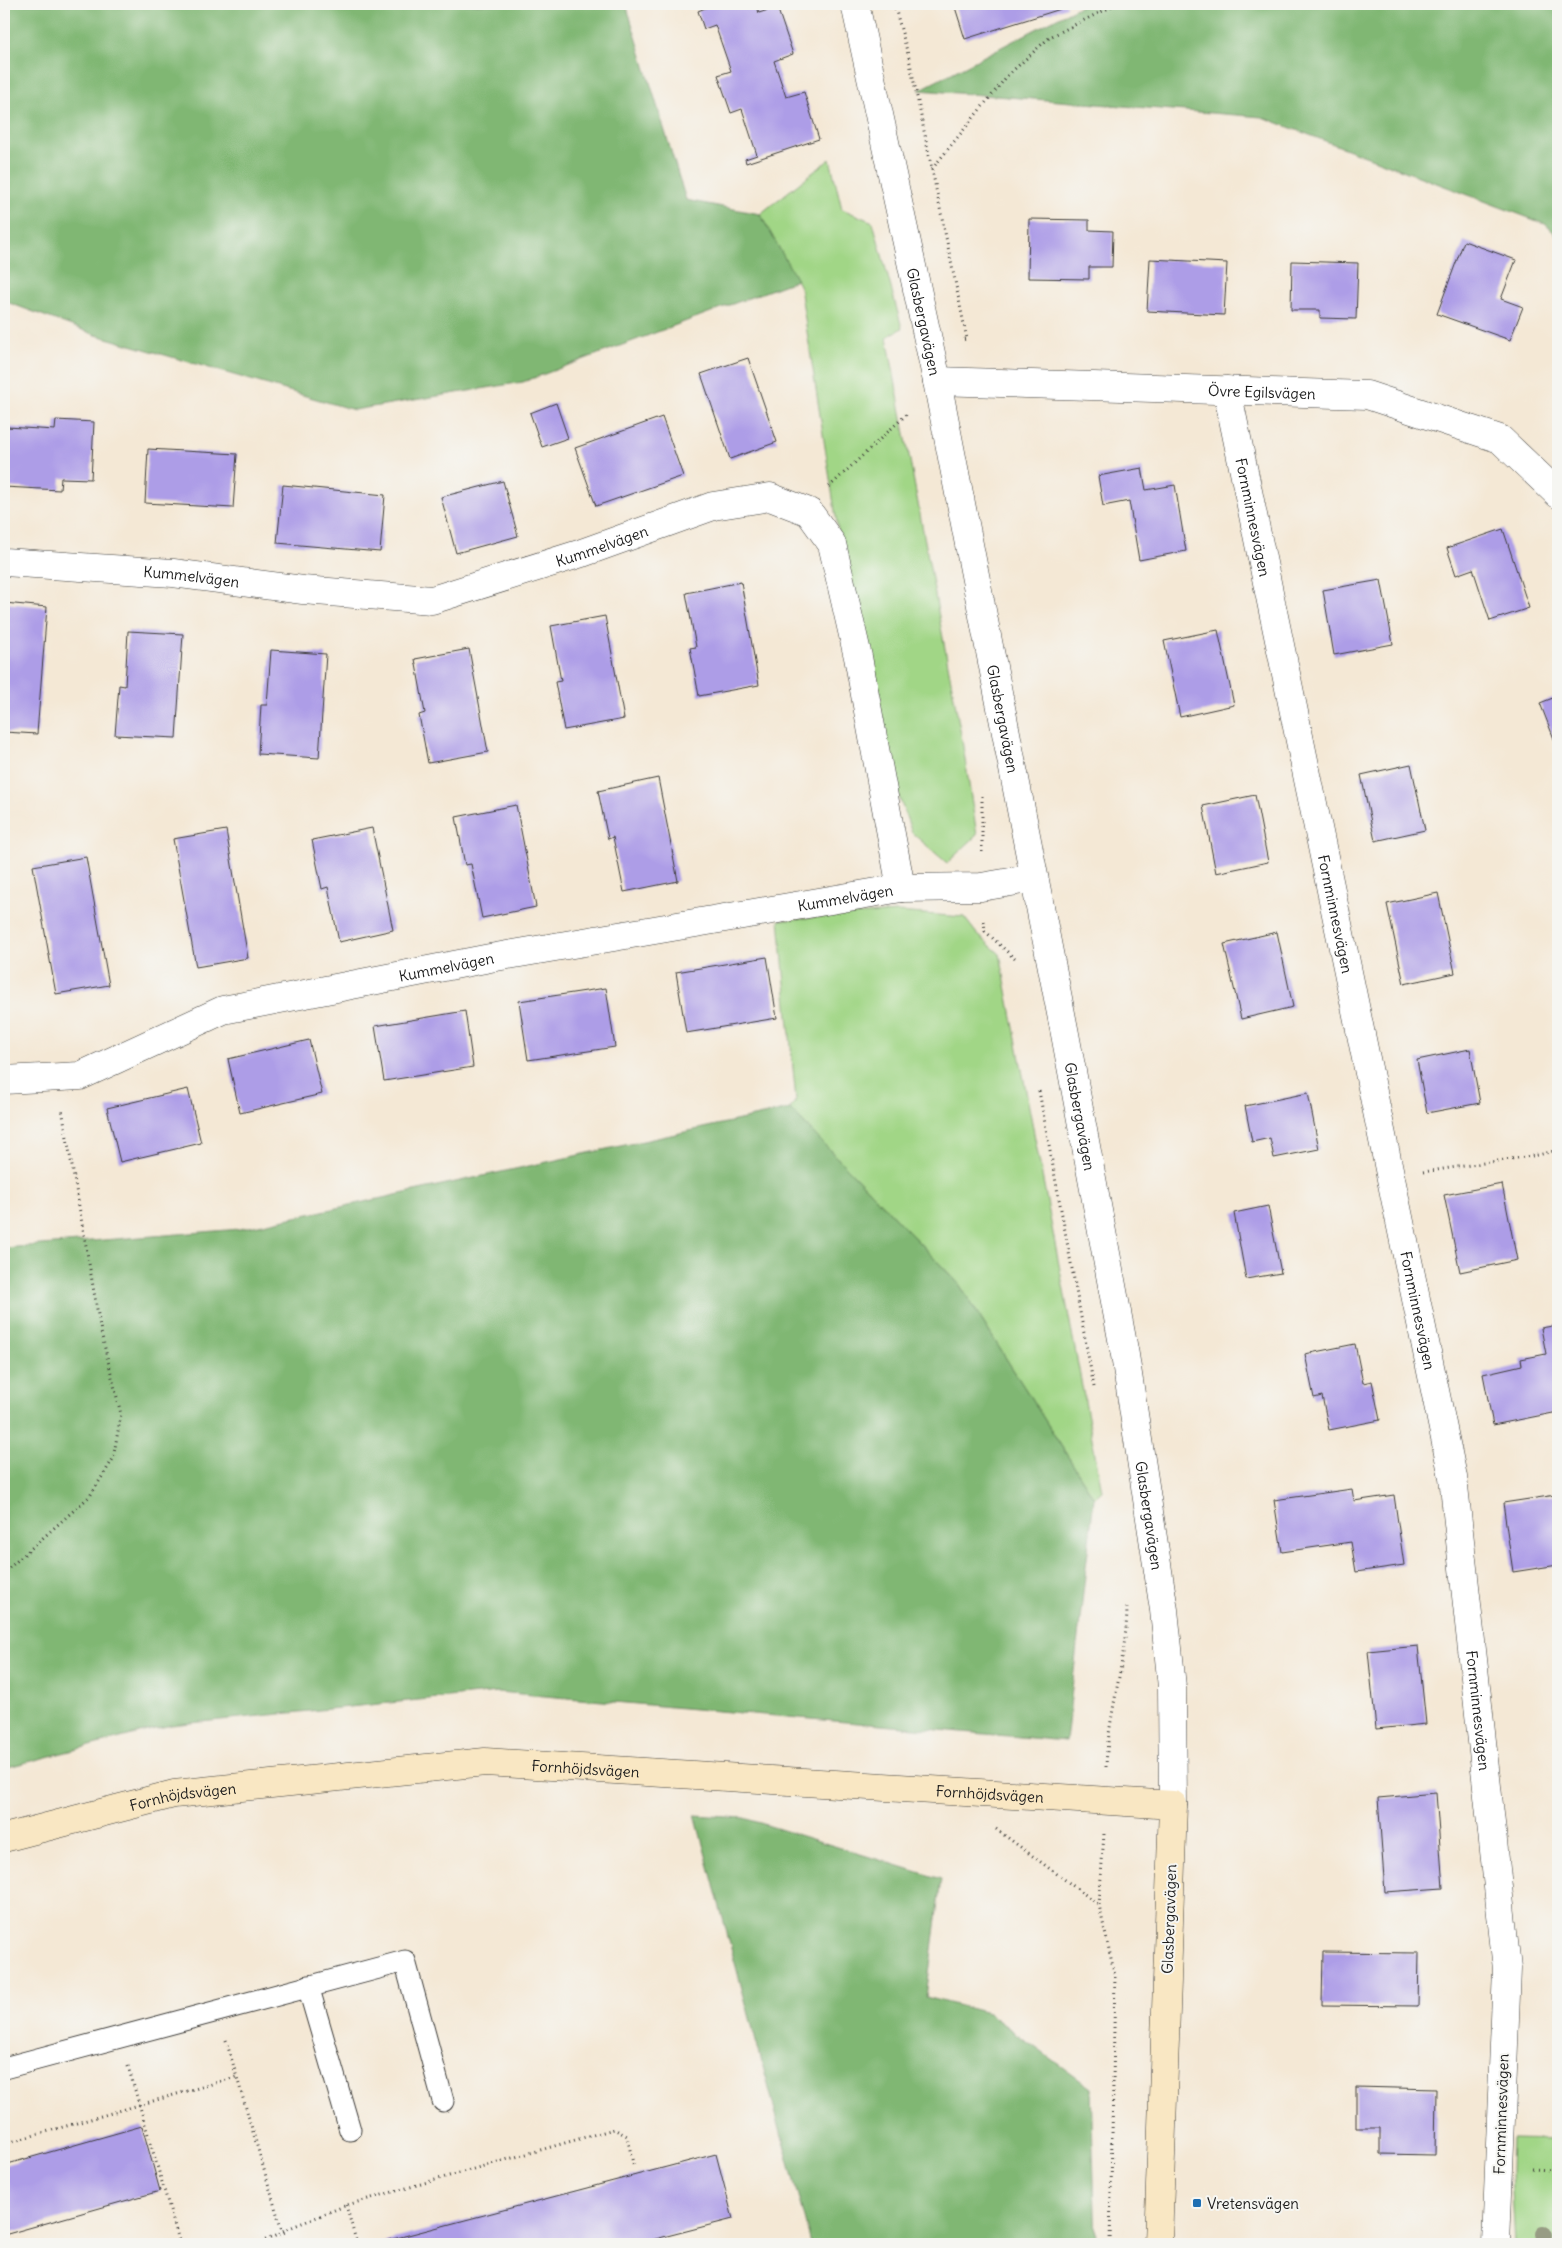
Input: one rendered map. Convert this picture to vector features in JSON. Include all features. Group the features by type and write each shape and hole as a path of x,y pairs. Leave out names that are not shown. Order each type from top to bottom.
{"street":[{"name":"Glasbergavägen","path":"855,4 937,381 1066,1034 1124,1355 1164,1610 1172,1687 1173,1805 1158,2244"},
{"name":"Övre Egilsvägen","path":"937,381 1368,395 1500,439 1558,494"},
{"name":"Fornminnesvägen","path":"1227,390 1453,1477 1507,1969 1496,2244"},
{"name":"Kummelvägen","path":"4,562 173,573 303,590 432,600 582,553 713,506 770,497 809,512 832,544 858,657 901,888"},
{"name":"Kummelvägen","path":"4,1080 80,1076 223,1010 490,958 901,888 981,887 1034,878"},
{"name":"Fornhöjdsvägen","path":"4,1838 174,1794 485,1762 1173,1805"}],"lane":[{"path":"4,2068 405,1960 443,2101"},
{"path":"308,1986 350,2130"}],"path":[{"path":"894,4 909,58 967,339 929,344"},
{"path":"932,168 1008,75 1050,37 1117,4"},
{"path":"809,512 827,488 911,411 912,421"},
{"path":"981,788 981,887 985,931 1014,958 1016,968"},
{"path":"4,1568 9,1568 90,1496 113,1459 121,1414 101,1332 57,1077"},
{"path":"1038,1085 1095,1396"},
{"path":"1390,1178 1538,1155 1558,1150"},
{"path":"1110,2244 1115,1976 1099,1905 1106,1801 1107,1745 1127,1627 1127,1599"},
{"path":"992,1826 1099,1905"},
{"path":"217,2011 282,2231 347,2205 614,2129 627,2136 634,2168"},
{"path":"119,2037 180,2244"},
{"path":"4,2144 236,2077"},
{"path":"256,2244 347,2205"},
{"path":"347,2205 357,2244"}],"green space":[{"path":"4,4 626,4 686,200 760,214 797,280 523,382 354,410 96,335 4,301"},
{"path":"1084,4 1558,4 1558,236 1545,224 1262,117 919,90"},
{"path":"830,159 842,209 873,222 902,328 887,337 962,740 977,835 947,863 912,833 894,783 878,786 800,287 760,214"},
{"path":"897,912 964,917 977,934 1000,954 1102,1491 1094,1498 959,1284 790,1109 796,1100 779,920"},
{"path":"790,1109 959,1284 1094,1498 1066,1741 498,1692 171,1725 4,1768 4,1248 240,1229"},
{"path":"695,1815 744,1818 941,1879 926,1997 988,2013 1091,2088 1096,2244 811,2244"},
{"path":"1512,2139 1558,2140 1558,2244 1515,2244 1511,2172"}],"building":[{"path":"709,4 756,4 759,13 777,7 793,54 774,61 786,97 804,92 819,139 746,163 745,159 757,155 742,109 731,113 718,75 731,71 715,25 704,29 698,11 710,6"},
{"path":"954,4 1066,4 1067,7 965,39"},
{"path":"1029,219 1089,220 1089,230 1113,231 1112,267 1089,267 1089,279 1028,278"},
{"path":"1464,241 1516,260 1501,299 1523,307 1510,340 1437,314"},
{"path":"1150,259 1227,263 1224,315 1147,311"},
{"path":"1292,261 1358,263 1356,319 1320,318 1320,310 1291,310"},
{"path":"748,358 777,442 730,459 701,374"},
{"path":"556,403 568,438 542,447 530,413"},
{"path":"662,417 683,476 596,506 575,448"},
{"path":"56,420 94,422 91,479 61,478 60,490 4,487 7,427 55,430"},
{"path":"148,449 237,454 233,508 145,503"},
{"path":"1142,468 1146,490 1175,485 1186,551 1139,560 1129,501 1103,506 1098,476"},
{"path":"503,481 518,536 456,553 441,497"},
{"path":"283,485 385,495 380,552 277,543"},
{"path":"1503,529 1529,608 1490,621 1473,569 1456,575 1447,548"},
{"path":"1381,580 1393,644 1334,655 1323,590"},
{"path":"741,582 759,685 699,696 690,648 696,647 686,593"},
{"path":"4,603 47,607 37,734 4,732"},
{"path":"605,616 624,719 564,730 555,682 561,681 551,626"},
{"path":"1218,630 1234,705 1180,717 1164,641"},
{"path":"128,631 183,634 176,738 115,735 119,685 125,686"},
{"path":"469,649 488,752 428,763 419,715 425,713 415,659"},
{"path":"271,650 326,654 319,758 258,754 261,705 267,705"},
{"path":"1558,696 1558,749 1540,703"},
{"path":"1411,764 1425,830 1375,841 1361,775"},
{"path":"658,778 678,881 624,892 613,837 608,839 598,791"},
{"path":"1255,795 1268,862 1216,873 1203,806"},
{"path":"516,805 536,907 482,918 471,864 465,865 456,817"},
{"path":"372,828 393,930 339,942 328,887 322,889 312,840"},
{"path":"226,830 248,958 196,967 173,839"},
{"path":"86,857 109,985 56,994 33,866"},
{"path":"1438,893 1455,973 1404,984 1387,904"},
{"path":"1277,932 1293,1007 1241,1019 1224,944"},
{"path":"767,957 777,1018 686,1033 676,972"},
{"path":"606,988 615,1047 528,1060 519,1001"},
{"path":"465,1011 473,1067 384,1081 375,1026"},
{"path":"309,1040 322,1094 240,1113 228,1059"},
{"path":"1470,1049 1480,1103 1427,1113 1417,1060"},
{"path":"188,1089 201,1143 120,1162 107,1108"},
{"path":"1308,1093 1319,1149 1274,1158 1270,1138 1252,1142 1245,1106"},
{"path":"1502,1184 1517,1260 1460,1272 1444,1195"},
{"path":"1268,1206 1281,1273 1246,1279 1234,1213"},
{"path":"1558,1325 1558,1412 1493,1425 1483,1374 1522,1365 1521,1359 1546,1354 1541,1328"},
{"path":"1355,1344 1363,1383 1372,1381 1380,1420 1329,1430 1322,1396 1314,1398 1305,1354"},
{"path":"1352,1489 1354,1501 1394,1495 1404,1565 1356,1572 1351,1542 1282,1552 1274,1500"},
{"path":"1556,1495 1558,1565 1513,1572 1503,1503"},
{"path":"1418,1646 1426,1724 1376,1729 1368,1651"},
{"path":"1436,1793 1443,1888 1385,1892 1378,1798"},
{"path":"1323,1952 1419,1953 1418,2006 1322,2005"},
{"path":"1356,2087 1436,2089 1435,2155 1380,2154 1380,2128 1356,2128"},
{"path":"142,2126 160,2191 4,2235 4,2165"},
{"path":"716,2154 733,2219 636,2244 374,2244"}],"place":[{"name":"Vretensvägen","path":"1197,2203"}]}
